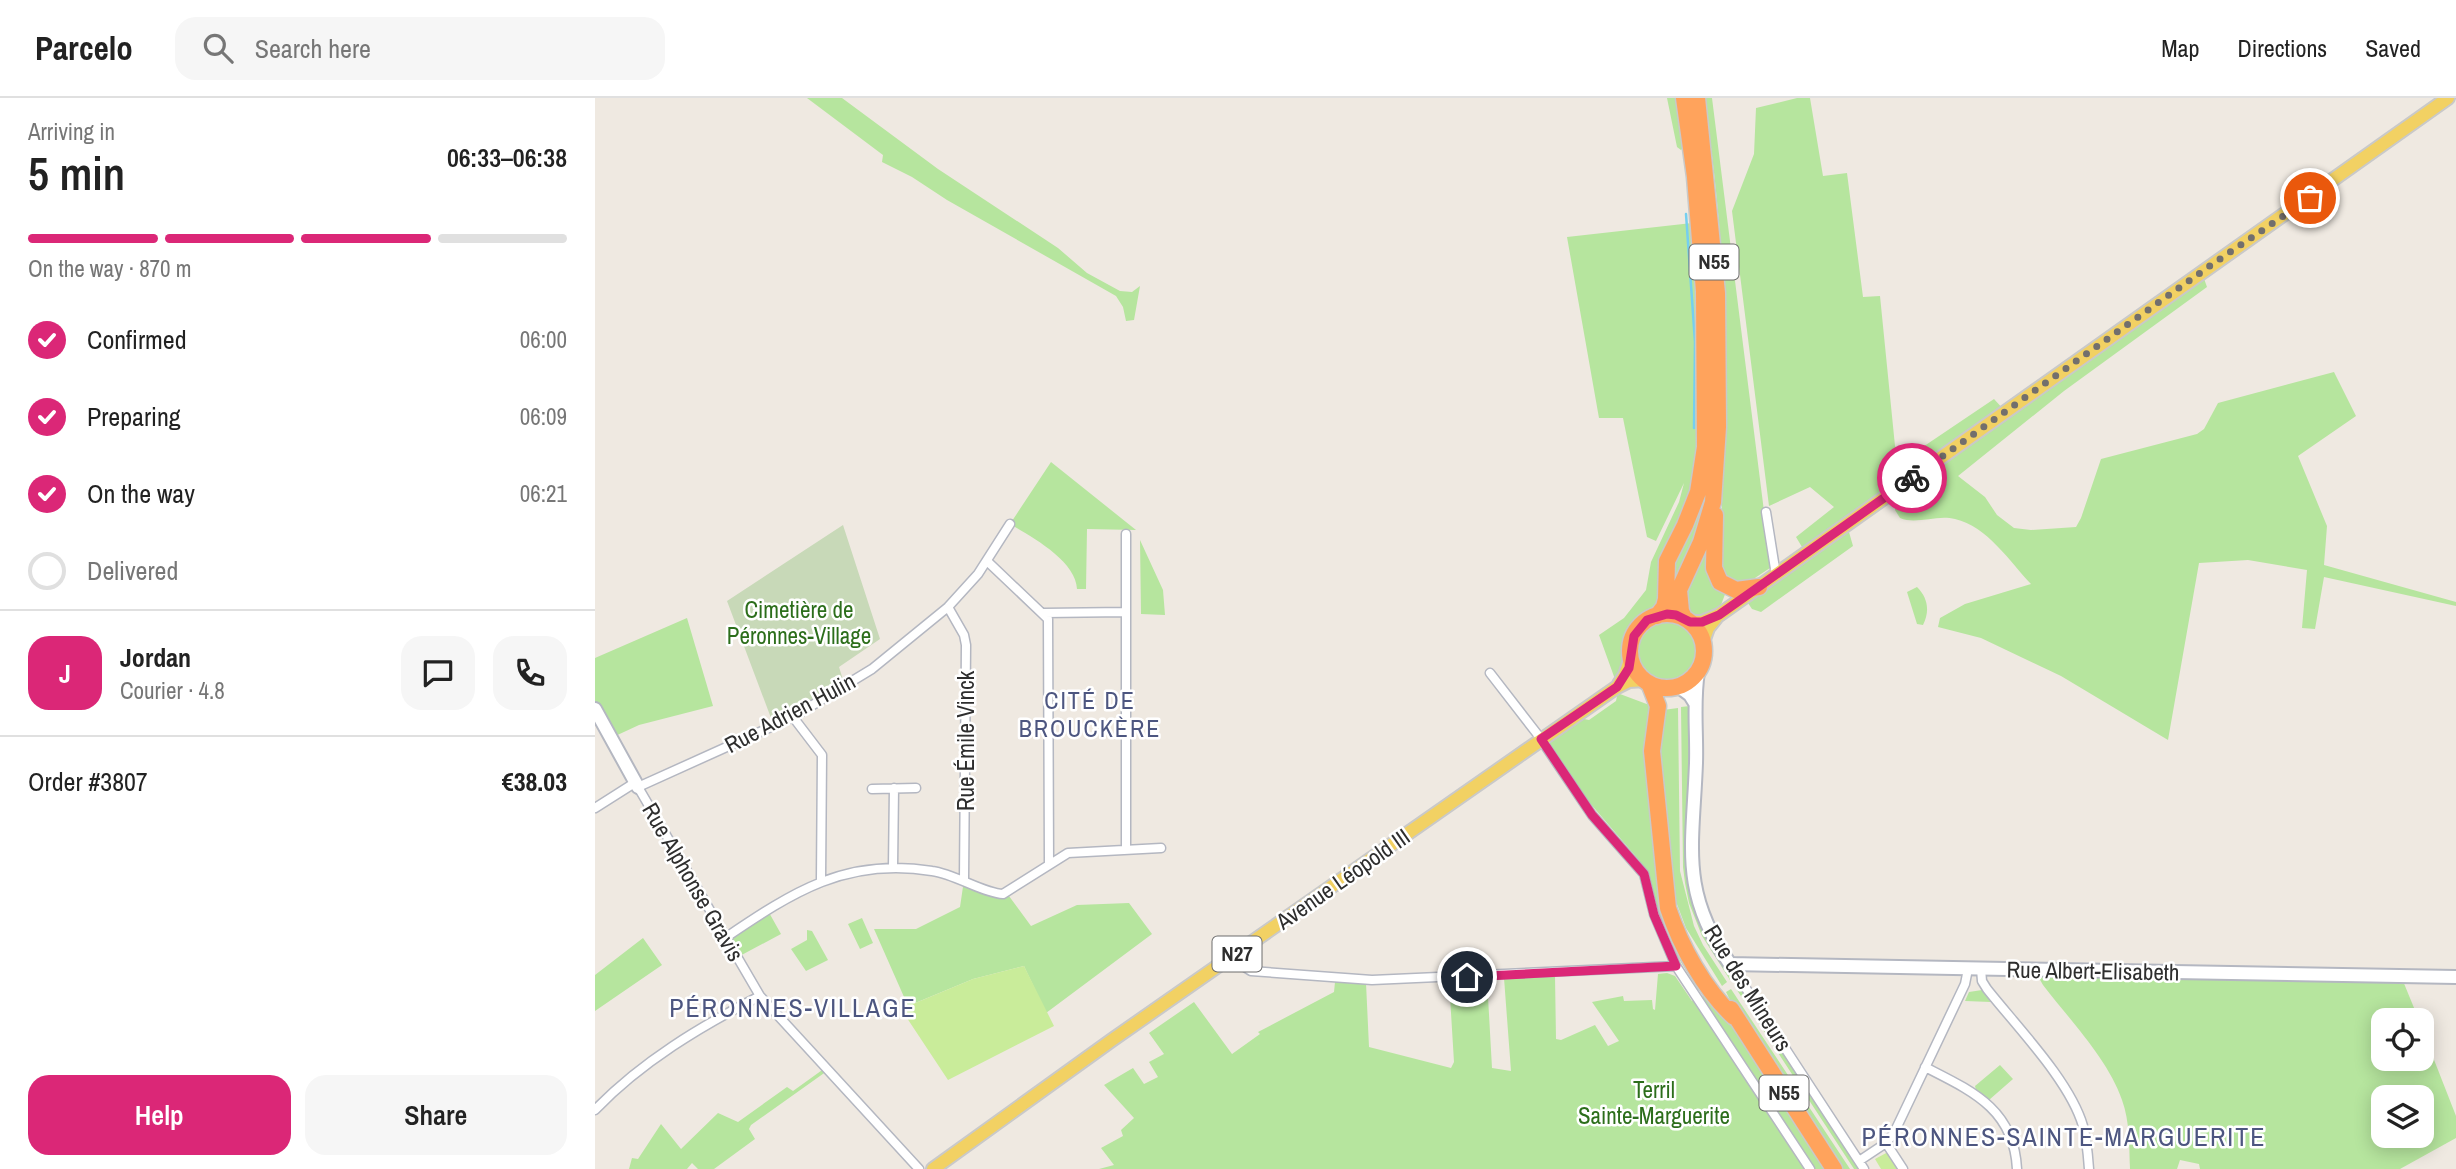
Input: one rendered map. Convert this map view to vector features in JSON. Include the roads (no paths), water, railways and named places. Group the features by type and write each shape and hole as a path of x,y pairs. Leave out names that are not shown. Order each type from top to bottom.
{"highway":[{"name":"N55","path":"1657,616 1664,607 1667,561 1702,478 1705,447 1704,291 1695,177 1684,98"},
{"name":"N55","path":"1687,620 1679,603 1680,584 1701,542 1713,502 1718,427 1717,293 1697,98"},
{"path":"1713,502 1716,518 1714,568 1718,578 1724,585 1736,590 1759,587"},
{"path":"1648,682 1637,672 1631,657 1634,636 1639,627 1657,616 1676,615 1687,620 1703,642 1704,657 1698,672 1689,681 1676,687 1658,706"},
{"name":"N55","path":"1648,682 1658,706 1652,751 1666,884 1682,928 1723,991 1734,1017 1834,1169"},
{"name":"N27","path":"1648,682 1663,687 1676,687"}],"main road":[{"path":"1687,620 1702,622 1719,615 2448,98"},
{"path":"1703,642 1708,628 1719,615"},
{"path":"1617,687 1625,675 1631,657"},
{"name":"Avenue Léopold III","path":"936,1168 1112,1040 1617,687 1629,681 1648,682"}],"street":[{"path":"1766,512 1776,575"},
{"name":"Rue Adrien Hulin","path":"595,808 637,784 793,717 872,669 948,607 987,561 1010,524"},
{"path":"1126,534 1126,850"},
{"path":"987,561 1048,619 1049,863"},
{"name":"Rue Émile Vinck","path":"948,607 964,635 966,645 964,880"},
{"path":"1044,614 1126,612"},
{"name":"Rue des Mineurs","path":"1698,672 1691,852 1693,877 1707,926 1864,1169"},
{"path":"1490,673 1541,739 1592,815 1644,874 1654,915 1676,966 1810,1169"},
{"path":"1676,687 1690,695 1695,703"},
{"name":"Rue Alphonse Gravis","path":"595,709 760,996 919,1169"},
{"path":"793,717 822,755 821,880"},
{"path":"893,867 894,788"},
{"path":"872,789 916,788"},
{"path":"725,938 784,898 821,880 860,870 893,867 933,871 1003,894 1049,863 1072,852 1161,848"},
{"path":"1246,948 1244,958 1247,968"},
{"path":"1228,961 1251,971 1372,980 1676,966"},
{"name":"Rue Albert-Elisabeth","path":"1730,964 2456,977"},
{"path":"1859,1161 1886,1143 1894,1133 1974,969 2057,1076 2078,1111 2086,1138 2089,1169"},
{"path":"595,1110 631,1076 732,1010 760,996"},
{"path":"1925,1068 1986,1101 2008,1131 2017,1169"},
{"path":"1886,1143 1903,1169"}],"waterway":[{"path":"1686,214 1695,342 1694,428"}],"district":[{"name":"CITÉ DE BROUCKÈRE","path":"1090,715"},
{"name":"PÉRONNES-VILLAGE","path":"793,1008"},
{"name":"PÉRONNES-SAINTE-MARGUERITE","path":"2064,1137"}],"park label":[{"name":"Cimetière de Péronnes-Village","path":"799,623"},
{"name":"Terril Sainte-Marguerite","path":"1654,1103"}]}
